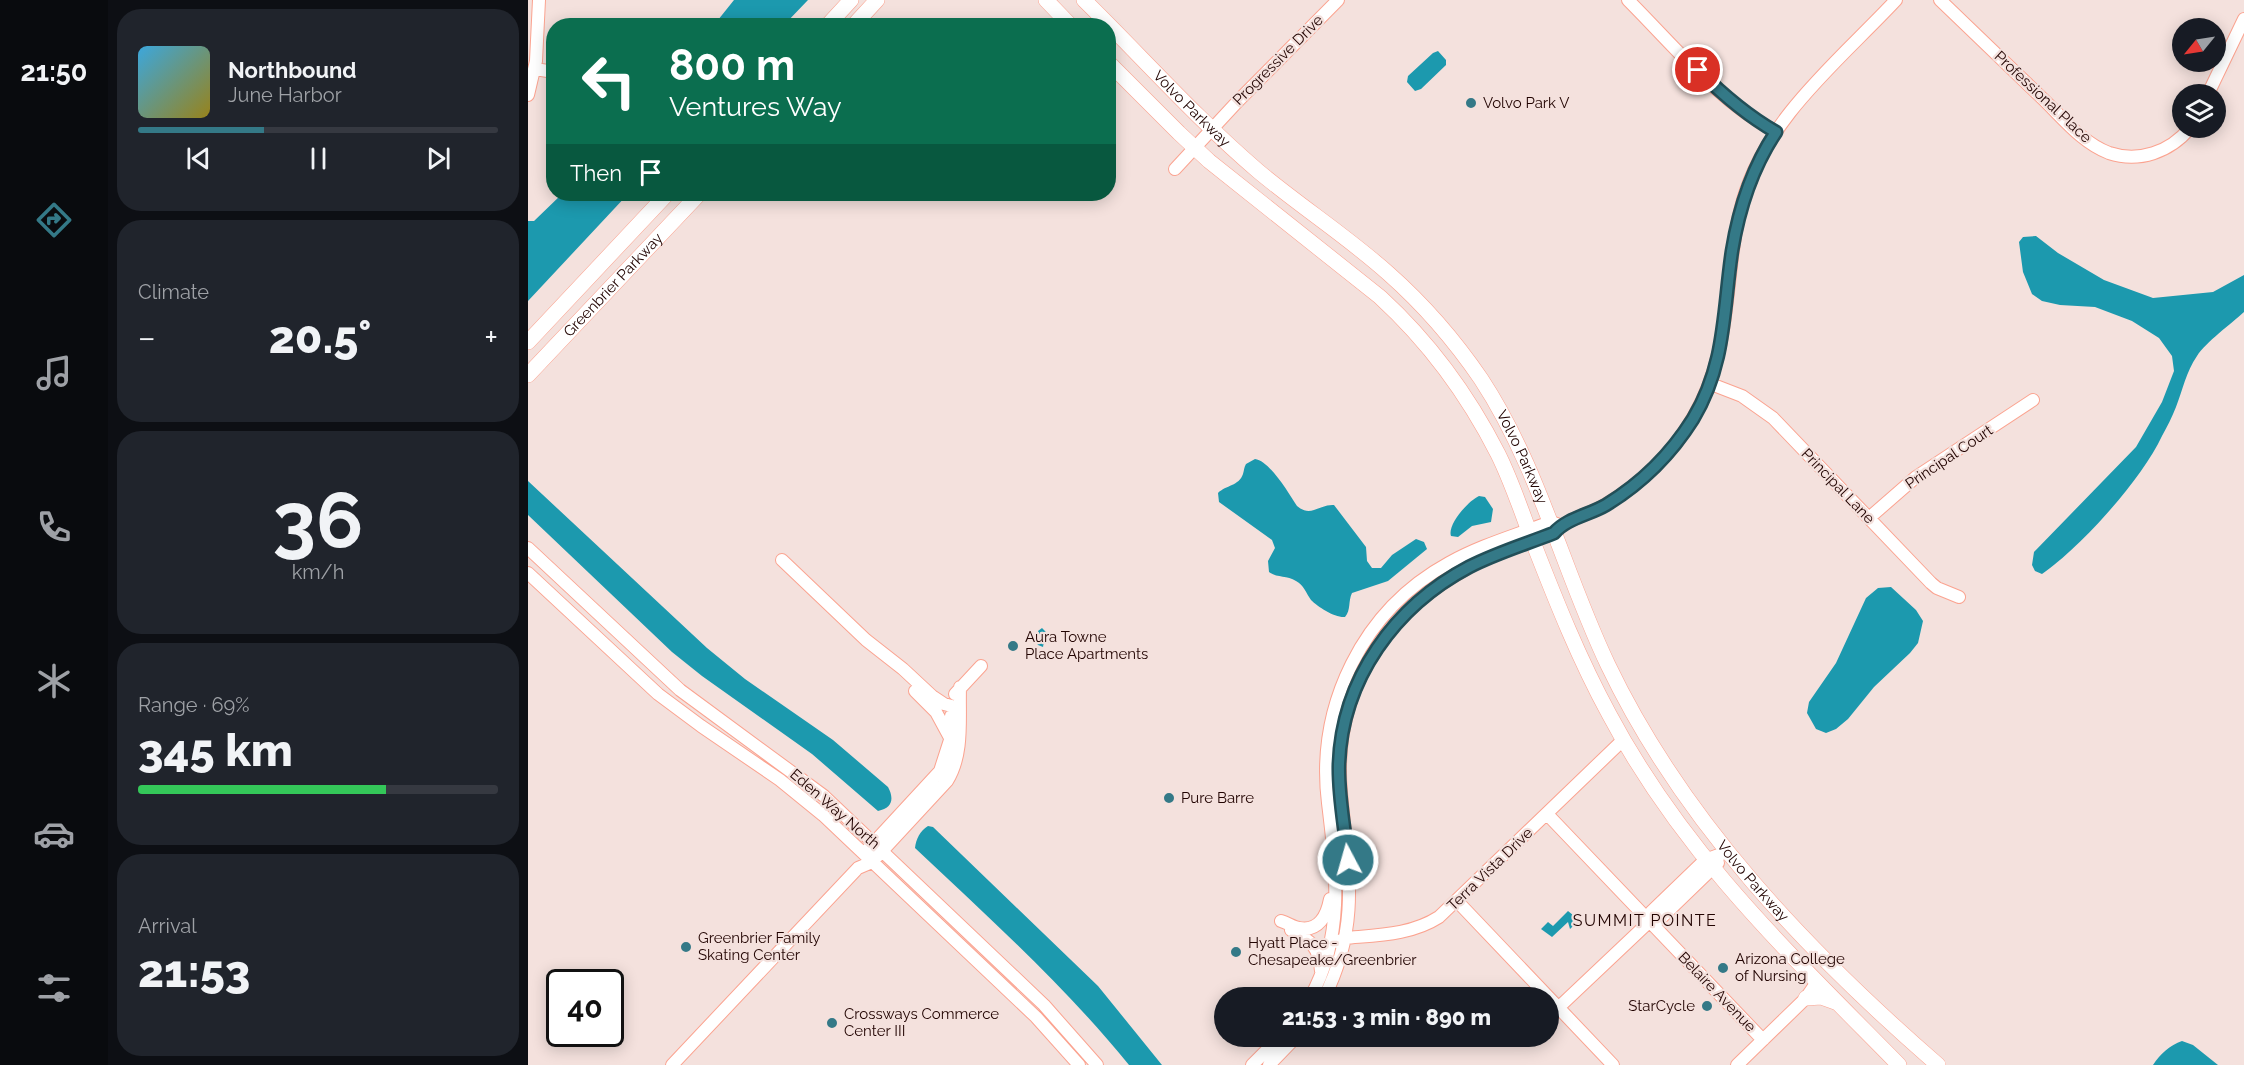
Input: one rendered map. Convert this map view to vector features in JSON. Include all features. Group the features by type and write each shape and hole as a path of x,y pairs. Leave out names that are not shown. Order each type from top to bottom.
{"main road":[{"path":"834,18 851,0"},
{"path":"860,18 877,0"},
{"path":"1046,0 1063,18"},
{"name":"Volvo Parkway","path":"1084,0 1102,18"},
{"name":"Volvo Parkway","path":"1116,32 1263,175 1388,273 1447,334 1481,379 1509,427 1555,527 1586,613 1624,697 1671,774 1727,852 1786,918 1938,1065"},
{"name":"Volvo Parkway","path":"1116,70 1194,148 1363,282 1394,309 1422,340 1456,384 1486,431 1510,482 1572,640 1623,740 1668,811 1709,865 1766,929 1899,1065"},
{"name":"Greenbrier Parkway","path":"528,342 660,201"},
{"name":"Greenbrier Parkway","path":"528,375 692,201"},
{"path":"1817,982 1830,976 1838,979 1899,1036 1913,1043"},
{"path":"1806,998 1821,997 1838,1004"}],"street":[{"path":"528,95 535,69 539,0"},
{"name":"Progressive Drive","path":"1175,169 1338,0"},
{"path":"1628,0 1729,101 1776,132"},
{"path":"1315,987 1329,946 1336,898 1326,785 1327,744 1332,716 1341,687 1359,650 1393,605 1425,578 1462,556 1531,536 1606,504 1651,471 1677,441 1694,417 1711,384 1720,351 1732,251 1742,204 1754,170 1776,132 1798,102 1896,0"},
{"name":"Professional Place","path":"1940,0 2071,126 2098,148 2118,155 2148,155 2172,145 2179,138"},
{"path":"2213,84 2244,19"},
{"path":"535,69 546,71"},
{"name":"Principal Lane","path":"1711,384 1742,396 1773,418 1931,583 1959,597"},
{"name":"Principal Court","path":"1869,518 1916,477 2033,400"},
{"path":"1329,987 1346,938 1350,888 1340,757 1348,708 1364,669 1394,624 1425,595 1467,568 1531,536"},
{"name":"Eden Way North","path":"528,548 680,690 724,725 804,779 1044,1005 1097,1065"},
{"path":"782,560 866,640 938,701 955,710"},
{"name":"Eden Way North","path":"528,573 658,694 780,780 823,815 1036,1017 1079,1065"},
{"path":"866,640 879,657 936,712 950,740"},
{"path":"878,847 951,776 958,751 955,694 981,666"},
{"path":"901,678 916,687 941,709 955,710"},
{"path":"672,1065 868,858 937,776 945,760 955,710"},
{"name":"Terra Vista Drive","path":"1329,946 1346,938 1395,933 1423,925 1439,917 1623,740"},
{"name":"Belaire Avenue","path":"1547,814 1763,1040"},
{"path":"1559,1007 1650,921 1651,912 1727,852"},
{"path":"1321,974 1318,956 1312,943 1286,928 1281,921 1305,929 1319,923 1328,910 1335,868"},
{"path":"1457,901 1538,987"},
{"path":"1737,1065 1806,998 1817,982"},
{"path":"1559,1009 1614,1065"},
{"path":"1252,1065 1270,1047"},
{"path":"1269,1065 1286,1047"}],"water":[{"path":"734,0 808,0 791,18 720,18"},
{"path":"1438,51 1446,60 1446,65 1421,89 1415,91 1407,82 1408,76"},
{"path":"555,201 621,201 528,301 528,221 534,221"},
{"path":"2036,236 2058,253 2104,280 2153,298 2213,292 2244,275 2244,312 2212,339 2193,362 2176,407 2153,453 2126,491 2092,530 2042,574 2035,571 2032,565 2034,552 2136,447 2162,402 2174,371 2172,356 2159,338 2132,321 2095,307 2060,305 2042,301 2032,294 2023,272 2019,242 2023,237"},
{"path":"1255,459 1261,461 1273,472 1297,506 1302,509 1311,511 1334,505 1366,547 1367,561 1372,568 1381,568 1392,555 1416,539 1424,542 1427,549 1388,581 1352,593 1345,617 1327,612 1311,600 1299,583 1269,572 1268,561 1275,548 1272,540 1219,502 1218,493 1239,481 1246,464"},
{"path":"528,481 707,648 745,679 833,740 888,787 891,802 887,808 878,811 812,754 672,652 528,515"},
{"path":"1479,496 1485,497 1493,509 1491,522 1472,526 1458,537 1451,536 1452,526 1459,514"},
{"path":"1891,587 1916,610 1923,621 1918,643 1874,687 1848,719 1836,729 1826,733 1816,729 1807,713 1809,702 1836,663 1866,598 1878,588"},
{"path":"1042,628 1054,640 1051,643 1044,641 1043,647 1038,645 1035,639 1041,638 1038,631"},
{"path":"928,826 933,827 1098,986 1162,1065 1129,1065 1053,980 915,848 916,841"},
{"path":"1568,911 1579,920 1570,929 1568,922 1552,937 1541,929 1548,922 1553,926"},
{"path":"2182,1041 2193,1045 2218,1065 2153,1065 2166,1050"}],"place":[{"name":"Volvo Park V","path":"1471,103"},
{"name":"Aura Towne Place Apartments","path":"1013,646"},
{"name":"Pure Barre","path":"1169,798"},
{"name":"Greenbrier Family Skating Center","path":"686,947"},
{"name":"Hyatt Place - Chesapeake/Greenbrier","path":"1236,952"},
{"name":"Arizona College of Nursing","path":"1723,968"},
{"name":"StarCycle","path":"1707,1006"},
{"name":"Crossways Commerce Center III","path":"832,1023"}],"district":[{"name":"SUMMIT POINTE","path":"1645,920"}],"route":[{"path":"1348,860 1339,764 1344,722 1369,659 1394,624 1425,595 1467,568 1554,533 1561,525 1591,512 1624,493 1664,458 1694,417 1711,384 1725,324 1732,251 1744,198 1761,155 1776,132 1729,101 1698,70"}]}
